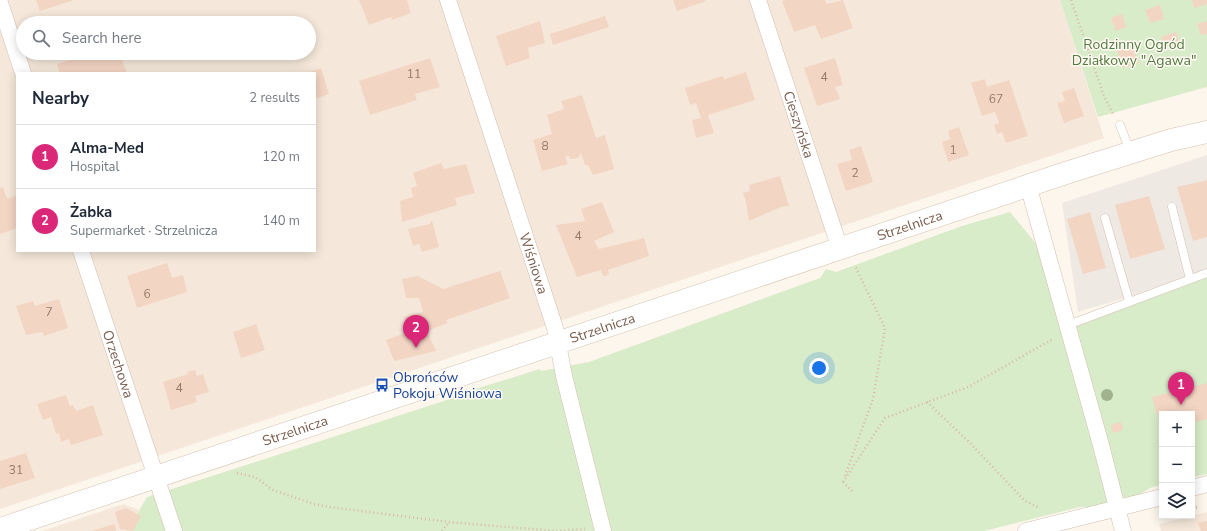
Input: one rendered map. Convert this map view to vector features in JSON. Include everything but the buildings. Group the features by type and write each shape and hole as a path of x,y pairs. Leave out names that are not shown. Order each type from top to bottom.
{"street":[{"name":"Wiśniowa","path":"448,0 555,328 598,530"},
{"name":"Cieszyńska","path":"758,0 840,249"},
{"path":"0,3 16,52"},
{"path":"19,60 23,72"},
{"name":"Strzelnicza","path":"0,529 1028,185 1130,152 1207,132"},
{"path":"1028,185 1068,325 1123,531"},
{"name":"Orzechowa","path":"81,252 157,476 174,531"},
{"path":"1195,487 1207,484"},
{"path":"1026,531 1159,498"}],"lane":[{"path":"1120,125 1130,152"},
{"path":"1172,207 1190,279"},
{"path":"1105,218 1129,301"},
{"path":"1068,325 1207,273"}],"path":[{"path":"1071,0 1104,96 1120,125"},
{"path":"843,482 872,399 884,328 854,265"},
{"path":"843,482 884,418 968,387 1062,333 1068,325"},
{"path":"927,402 970,443 1025,501 1064,521"},
{"path":"233,472 255,477 273,490 313,504 449,522 555,531 598,530"},
{"path":"843,482 854,494"},
{"path":"442,531 449,522"}],"shaded area":[{"path":"0,0 1060,0 1104,138 0,509"},
{"path":"1207,155 1207,269 1131,296 1078,312 1062,203"},
{"path":"123,504 139,510 127,531 42,531"},
{"path":"1207,512 1207,531 1161,531 1159,524 1179,519 1195,519 1195,515"}],"green space":[{"name":"Rodzinny Ogród Działkowy \"Agawa\"","path":"1060,0 1207,0 1207,87 1098,117"},
{"path":"1010,212 1038,246 1068,325 1207,274 1207,474 1195,476 1195,411 1159,411 1159,486 1152,487 1117,508 1080,507 984,531 127,531 147,497 453,398 453,396 540,369 541,371 589,362 820,278 826,269 836,272 962,226"}],"place":[{"name":"Żabka","path":"416,348"},
{"name":"Obrońców Pokoju Wiśniowa","path":"382,385"},
{"name":"Alma-Med","path":"1181,405"}]}
